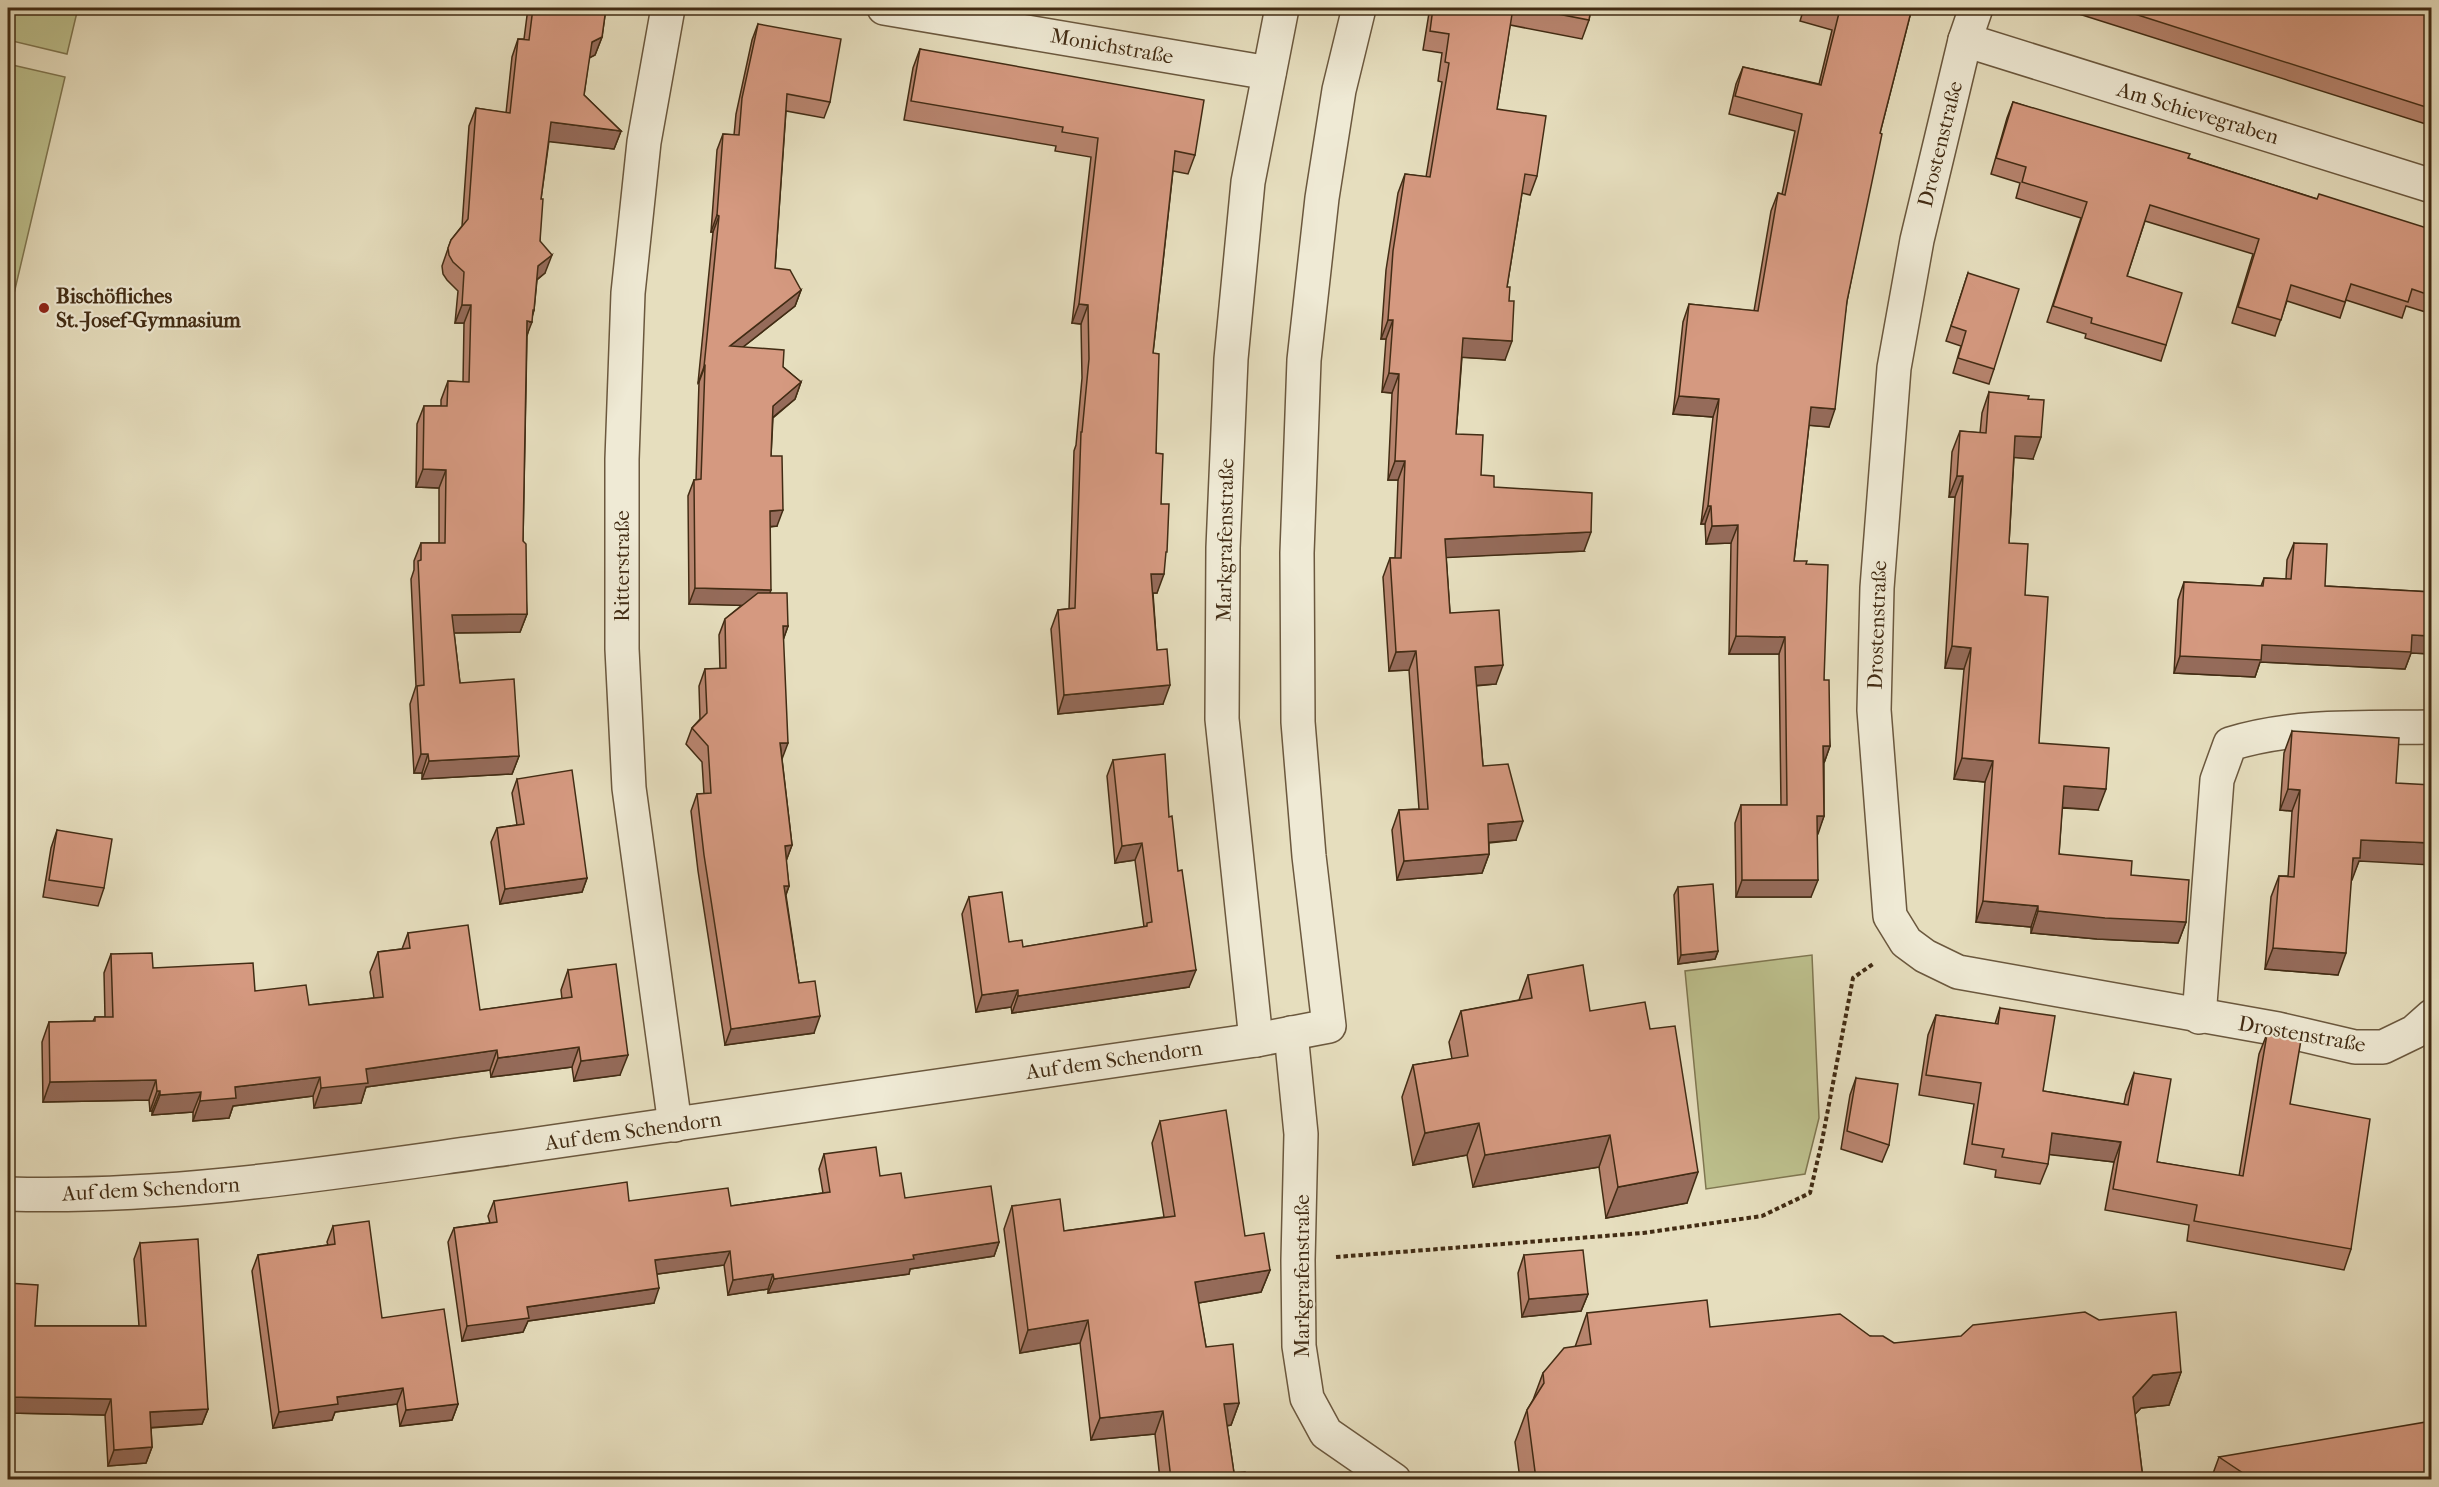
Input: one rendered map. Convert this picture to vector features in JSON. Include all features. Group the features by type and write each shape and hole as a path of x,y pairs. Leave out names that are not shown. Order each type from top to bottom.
{"street":[{"name":"Ritterstraße","path":"668,8 644,142 628,293 622,459 622,649 629,788 675,1125"},
{"name":"Monichstraße","path":"884,8 1269,73"},
{"name":"Markgrafenstraße","path":"1256,1040 1222,719 1223,548 1231,359 1248,182 1282,8"},
{"path":"1256,1040 1329,1026 1309,856 1298,722 1298,542 1304,360 1321,210 1339,90 1359,8"},
{"name":"Drostenstraße","path":"1976,8 1965,40 1917,240 1894,368 1877,588 1874,710 1890,916 1906,942 1925,956 1958,972 2199,1017 2278,1029 2355,1047 2383,1047 2414,1032 2432,1016"},
{"name":"Am Schievegraben","path":"1965,40 2432,186"},
{"path":"2199,1017 2217,780 2230,744 2259,735 2302,730 2432,727"},
{"name":"Markgrafenstraße","path":"1291,1033 1301,1134 1298,1260 1299,1346 1307,1398 1326,1433 1394,1479"},
{"name":"Auf dem Schendorn","path":"8,1194 50,1195 231,1186 675,1125 1256,1040"}],"path":[{"path":"1298,1260 1643,1233 1762,1216 1810,1193 1853,978 1906,942"}],"green space":[{"path":"8,8 78,8 67,54 8,40"},
{"path":"8,64 65,77 8,319"},
{"path":"1812,955 1819,1118 1805,1174 1706,1189 1685,971"}],"building":[{"path":"533,8 606,8 602,37 592,42 584,95 621,131 551,122 541,199 543,199 540,241 552,255 538,266 532,322 527,321 523,541 526,544 527,614 452,615 460,683 514,679 519,756 429,761 428,754 421,754 417,686 424,685 418,561 421,560 421,543 445,543 446,470 423,469 424,406 447,406 448,381 469,382 471,305 462,305 464,272 453,262 448,248 451,240 468,219 476,108 510,113 518,39 529,40"},
{"path":"1433,8 1513,8 1497,109 1546,116 1537,176 1525,174 1507,287 1510,287 1509,301 1514,301 1512,341 1463,338 1456,434 1483,435 1481,475 1494,476 1494,487 1592,493 1591,532 1445,539 1450,613 1499,610 1503,665 1475,667 1483,766 1508,764 1523,821 1488,824 1489,854 1404,861 1399,810 1428,809 1416,651 1396,652 1390,558 1401,558 1405,461 1395,461 1399,374 1389,373 1393,320 1388,320 1393,251 1405,174 1430,177 1449,63 1445,62 1449,34 1430,31"},
{"path":"1527,8 1591,8 1589,20"},
{"path":"1819,8 1912,8 1880,133 1882,134 1847,301 1835,409 1811,407 1794,561 1828,565 1824,680 1829,680 1830,746 1823,746 1824,816 1817,816 1818,880 1742,880 1741,805 1787,805 1785,637 1736,636 1738,525 1712,526 1711,506 1708,506 1719,399 1679,396 1689,304 1758,311 1778,193 1785,195 1802,114 1735,96 1743,67 1821,85 1839,13"},
{"path":"2116,8 2296,8 2316,14 2318,8 2432,8 2432,109"},
{"path":"758,24 841,39 830,102 787,94 775,268 790,270 801,290 730,346 784,350 783,367 801,382 773,406 771,456 782,456 783,510 770,511 771,590 695,588 694,480 701,479 704,367 719,216 717,215 723,134 739,135 742,98"},
{"path":"920,49 1204,100 1195,155 1175,151 1153,353 1159,354 1156,453 1163,454 1161,504 1169,504 1164,574 1151,574 1157,650 1167,649 1170,685 1064,695 1058,610 1075,608 1081,432 1089,359 1088,305 1079,304 1098,138 1062,132 1063,127 911,101"},
{"path":"2013,102 2190,154 2188,158 2317,199 2319,194 2430,229 2429,234 2432,235 2432,296 2412,289 2408,302 2351,284 2345,302 2291,285 2281,320 2238,307 2259,239 2150,205 2127,276 2182,293 2166,345 2091,323 2092,318 2053,306 2087,202 2022,182 2026,167 1996,158"},
{"path":"1968,273 2019,289 1994,369 1958,358 1966,331 1951,326"},
{"path":"1989,392 2044,400 2041,437 2015,436 2009,543 2028,544 2025,595 2048,597 2039,743 2109,748 2106,789 2064,786 2059,854 2132,861 2131,875 2189,880 2186,922 2105,918 2038,911 2038,906 1983,901 1993,761 1962,758 1971,648 1952,646 1963,476 1957,476 1960,431 1986,433"},
{"path":"2294,543 2327,544 2325,586 2432,592 2432,636 2412,635 2411,652 2262,645 2261,660 2180,656 2184,582 2263,586 2264,578 2291,579"},
{"path":"758,593 787,593 788,626 783,626 788,743 780,743 792,845 785,846 789,886 784,886 799,983 815,981 820,1016 731,1029 704,855 697,794 711,793 708,746 692,728 707,713 705,669 726,668 725,619"},
{"path":"2292,731 2399,738 2396,783 2432,785 2432,843 2361,840 2360,858 2353,858 2346,953 2273,948 2279,876 2294,877 2300,790 2288,789"},
{"path":"1165,754 1169,817 1172,816 1178,871 1182,870 1196,970 1018,996 1018,990 982,995 969,897 1002,892 1009,942 1022,940 1023,947 1147,926 1147,923 1152,922 1142,843 1122,846 1113,760"},
{"path":"572,770 587,878 505,889 497,828 524,824 517,779"},
{"path":"57,830 112,839 104,888 49,880"},
{"path":"1713,884 1718,951 1681,955 1678,887"},
{"path":"468,925 480,1010 572,997 568,970 616,964 628,1055 581,1061 579,1047 498,1058 497,1050 366,1069 368,1083 321,1088 320,1077 235,1087 236,1098 200,1101 201,1092 160,1095 160,1091 157,1091 156,1080 50,1082 49,1022 95,1021 95,1017 113,1017 111,954 152,953 153,968 253,963 255,991 306,985 309,1005 383,997 378,952 410,948 408,933"},
{"path":"1583,965 1590,1011 1645,1002 1650,1029 1675,1026 1698,1172 1618,1187 1610,1135 1485,1155 1479,1123 1425,1133 1413,1065 1468,1056 1461,1011 1532,998 1528,975"},
{"path":"2000,1008 2055,1016 2043,1091 2128,1105 2134,1073 2171,1079 2157,1162 2243,1176 2267,1034 2301,1040 2290,1104 2370,1119 2351,1249 2194,1221 2197,1205 2113,1189 2121,1142 2052,1133 2048,1164 2002,1157 2004,1149 1972,1144 1981,1083 1926,1075 1936,1015 1998,1024"},
{"path":"1856,1078 1898,1084 1889,1145 1847,1131"},
{"path":"1226,1110 1245,1236 1264,1233 1270,1270 1195,1282 1206,1347 1233,1344 1239,1403 1224,1404 1234,1473 1245,1472 1246,1479 1171,1479 1163,1411 1100,1418 1088,1320 1028,1330 1012,1206 1060,1199 1064,1231 1175,1216 1160,1121"},
{"path":"876,1147 880,1176 901,1173 905,1198 991,1186 999,1242 913,1255 914,1259 774,1279 773,1274 733,1280 730,1251 655,1260 659,1288 527,1307 529,1318 467,1326 454,1228 497,1222 494,1201 627,1182 629,1201 728,1188 731,1206 830,1192 824,1154"},
{"path":"369,1221 382,1318 444,1309 458,1404 406,1410 403,1388 337,1397 338,1404 279,1412 258,1255 335,1244 333,1226"},
{"path":"198,1239 208,1409 150,1412 152,1447 114,1450 111,1399 8,1397 8,1283 38,1285 35,1326 146,1326 140,1243"},
{"path":"1583,1250 1588,1294 1529,1299 1524,1255"},
{"path":"1707,1300 1710,1327 1840,1314 1870,1336 1883,1336 1894,1343 1961,1336 1973,1325 2085,1312 2099,1320 2176,1312 2181,1372 2153,1375 2133,1397 2143,1479 1536,1479 1527,1410 1544,1383 1543,1373 1564,1348 1591,1344 1587,1313"},
{"path":"2432,1421 2432,1479 2252,1479 2219,1457"}],"place":[{"name":"Bischöfliches St.-Josef-Gymnasium","path":"44,308"}]}
